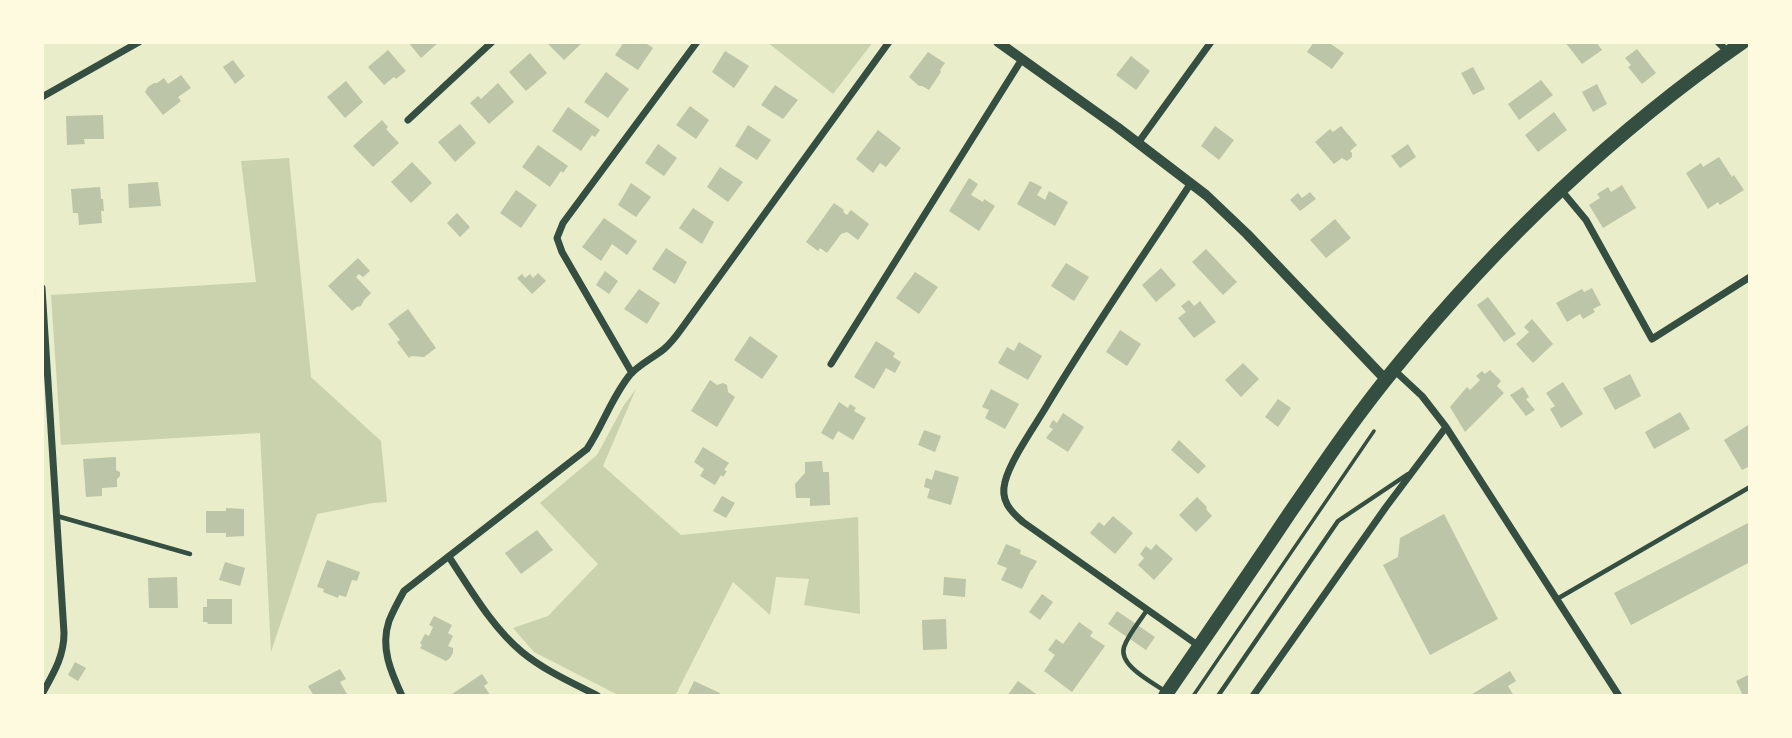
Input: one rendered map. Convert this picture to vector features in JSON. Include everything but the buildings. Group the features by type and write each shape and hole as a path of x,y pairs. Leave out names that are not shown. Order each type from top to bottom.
{"main road":[{"path":"1166,694 1357,417 1443,311 1561,189 1723,47 1743,42"}],"street":[{"path":"42,97 139,42"},
{"path":"408,120 492,42"},
{"path":"632,373 562,252 557,238 563,223 697,42"},
{"path":"402,696 391,673 385,648 388,622 404,591 587,449 619,389 632,373 666,348 682,328 889,42"},
{"path":"998,42 1191,183 1390,374 1422,396 1446,427 1619,696"},
{"path":"1138,144 1211,42"},
{"path":"831,364 1022,59"},
{"path":"1191,183 1073,362 1017,455 1005,481 1003,497 1012,512 1023,522 1199,646"},
{"path":"1561,189 1586,220 1653,339 1750,277"},
{"path":"42,288 64,647 57,667 42,694"},
{"path":"1253,696 1446,427"},
{"path":"449,557 500,631 523,653 556,675 598,696"}],"lane":[{"path":"1218,696 1338,521 1412,471"},
{"path":"1557,599 1750,487"},
{"path":"57,516 190,554"},
{"path":"1147,610 1124,645 1123,654 1129,667 1166,694"}],"path":[{"path":"1193,696 1374,431"}],"green space":[{"path":"767,42 873,42 833,94"},
{"path":"289,158 311,377 381,441 387,502 317,514 271,652 260,433 61,445 51,295 256,282 241,161"},
{"path":"636,389 603,466 681,535 858,517 860,614 804,605 809,579 776,577 770,615 733,582 675,696 620,696 534,652 513,628 548,616 598,564 540,503 597,455 624,405"}]}
